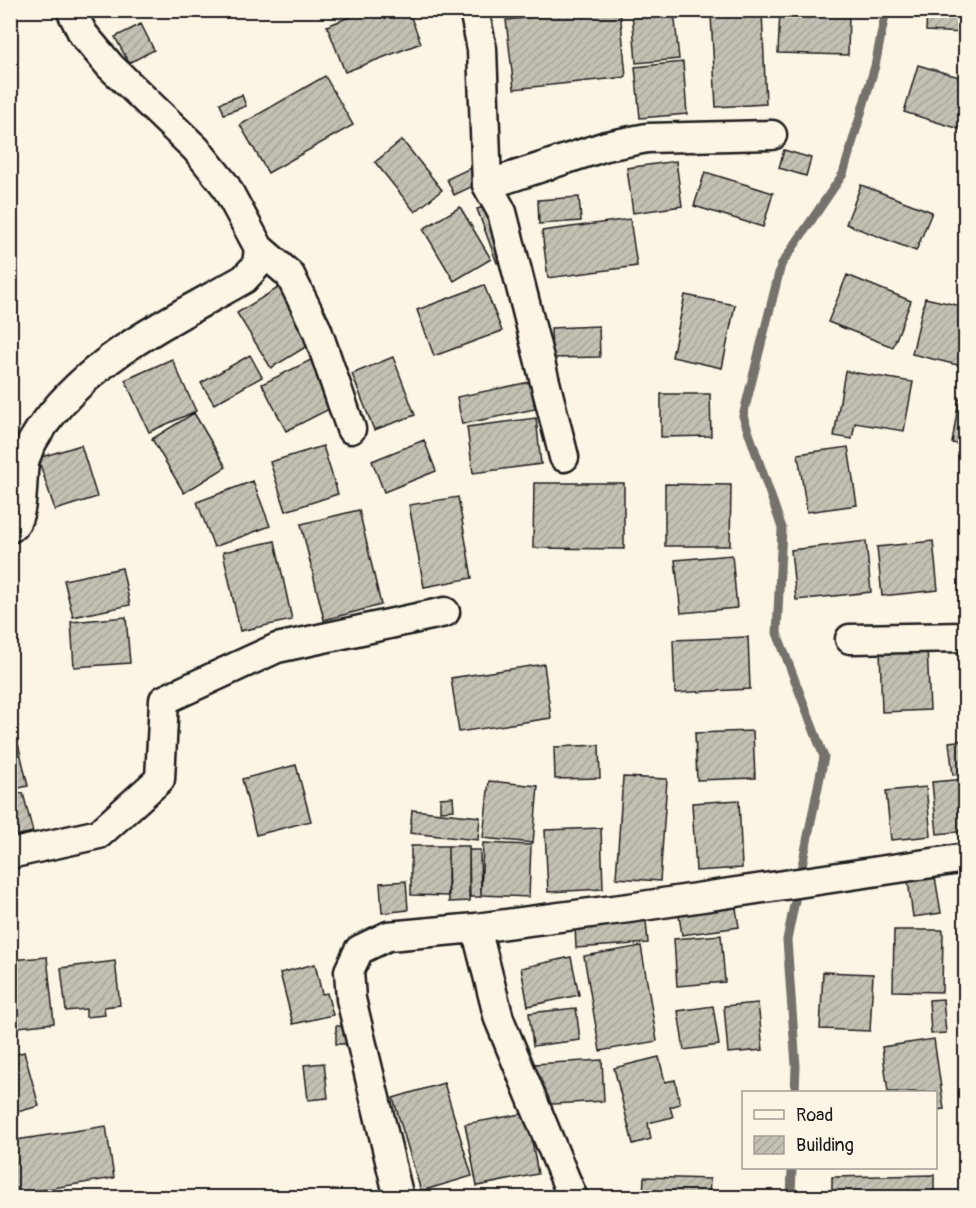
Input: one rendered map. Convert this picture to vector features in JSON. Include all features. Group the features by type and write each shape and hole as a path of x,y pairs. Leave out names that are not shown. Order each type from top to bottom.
{"street":[{"path":"71,10 83,34 110,66 196,148 225,184 260,248 290,275 317,330 351,429"},
{"path":"474,10 482,49 487,185 502,212 564,457"},
{"path":"487,185 606,146 637,140 772,135"},
{"path":"10,528 19,518 25,460 36,435 60,402 92,372 128,345 244,279 257,265 260,248"},
{"path":"10,854 99,834 160,779 164,700 277,648 445,612"},
{"path":"850,639 966,637"},
{"path":"399,1197 351,999 349,971 359,950 388,936 476,928 966,858"},
{"path":"476,928 499,1019 573,1197"}],"building":[{"path":"367,10 408,10 421,43 345,72 327,26"},
{"path":"598,10 620,10 626,77 514,89 506,20"},
{"path":"674,10 679,59 636,63 632,11"},
{"path":"780,10 849,10 848,55 778,53"},
{"path":"927,10 966,10 966,33 926,31"},
{"path":"762,12 766,104 716,107 711,15"},
{"path":"141,24 154,50 129,63 115,37"},
{"path":"683,62 687,114 640,118 635,67"},
{"path":"918,65 966,79 966,131 904,112"},
{"path":"325,76 353,125 268,173 240,125"},
{"path":"242,95 246,106 224,114 220,103"},
{"path":"402,140 442,190 415,212 375,162"},
{"path":"784,150 811,158 806,176 779,168"},
{"path":"676,161 682,206 633,213 627,168"},
{"path":"479,164 486,180 454,195 447,179"},
{"path":"705,172 773,193 763,227 694,206"},
{"path":"861,185 932,212 916,251 846,224"},
{"path":"579,197 581,221 539,224 538,200"},
{"path":"494,204 513,257 497,263 477,209"},
{"path":"460,207 491,259 454,281 423,229"},
{"path":"630,219 637,266 548,278 542,231"},
{"path":"847,275 911,301 893,347 828,322"},
{"path":"484,285 502,331 434,356 417,310"},
{"path":"281,286 314,342 271,368 237,313"},
{"path":"685,295 735,305 722,368 672,357"},
{"path":"925,298 966,307 966,367 912,354"},
{"path":"599,326 600,357 552,358 551,328"},
{"path":"250,355 262,377 214,404 201,383"},
{"path":"393,357 415,415 374,430 352,374"},
{"path":"315,358 339,404 286,431 262,384"},
{"path":"172,359 196,411 149,432 125,380"},
{"path":"845,371 913,382 904,431 855,423 852,439 834,436"},
{"path":"530,382 535,409 462,424 457,397"},
{"path":"661,394 710,394 711,436 661,437"},
{"path":"959,399 966,400 966,445 952,443"},
{"path":"194,413 226,467 184,493 152,439"},
{"path":"536,418 541,464 473,473 467,427"},
{"path":"424,440 436,471 384,492 372,461"},
{"path":"81,445 97,497 55,510 38,458"},
{"path":"323,446 338,494 286,511 270,462"},
{"path":"848,447 857,505 807,512 798,454"},
{"path":"253,481 270,526 214,547 197,502"},
{"path":"534,483 624,483 624,549 533,548"},
{"path":"665,484 731,485 730,546 665,546"},
{"path":"458,497 472,578 424,587 409,505"},
{"path":"359,510 381,605 324,620 301,524"},
{"path":"275,541 292,620 240,631 223,552"},
{"path":"866,541 871,592 796,600 791,550"},
{"path":"933,541 938,590 882,596 877,547"},
{"path":"732,555 737,608 681,613 675,560"},
{"path":"122,568 130,605 73,617 64,580"},
{"path":"126,617 130,663 74,667 71,622"},
{"path":"748,637 750,689 675,693 673,640"},
{"path":"927,648 930,710 882,712 880,650"},
{"path":"544,664 551,718 459,732 451,678"},
{"path":"753,731 755,778 697,780 695,733"},
{"path":"16,735 28,786 10,790 10,737"},
{"path":"966,740 966,774 953,775 949,742"},
{"path":"599,745 600,778 555,779 554,747"},
{"path":"296,765 311,821 256,835 242,779"},
{"path":"623,777 667,779 660,881 616,878"},
{"path":"966,779 966,831 937,834 932,782"},
{"path":"489,781 538,786 533,843 483,838"},
{"path":"926,787 931,836 891,840 886,791"},
{"path":"23,793 33,832 10,837 10,796"},
{"path":"453,797 454,810 440,811 440,798"},
{"path":"739,800 742,868 696,871 692,803"},
{"path":"412,810 480,817 478,840 410,833"},
{"path":"601,828 603,889 548,892 545,830"},
{"path":"483,843 531,845 529,897 481,895"},
{"path":"411,846 448,846 448,896 411,895"},
{"path":"448,846 469,846 470,901 449,902"},
{"path":"469,850 480,850 481,897 469,897"},
{"path":"935,877 941,913 913,917 908,881"},
{"path":"406,881 408,910 382,913 380,883"},
{"path":"735,902 739,927 682,935 678,910"},
{"path":"646,921 648,943 576,948 575,926"},
{"path":"894,930 943,930 942,992 893,991"},
{"path":"721,935 725,982 677,986 674,939"},
{"path":"641,946 657,1041 600,1051 584,956"},
{"path":"47,957 54,1023 10,1028 10,960"},
{"path":"571,957 579,995 528,1006 521,968"},
{"path":"115,961 120,1005 104,1007 105,1015 86,1017 86,1009 66,1011 61,968"},
{"path":"315,964 322,994 327,993 333,1015 293,1024 280,973"},
{"path":"823,972 873,974 870,1031 820,1029"},
{"path":"943,999 946,1033 931,1034 929,1000"},
{"path":"758,1003 763,1050 728,1053 724,1006"},
{"path":"713,1006 719,1045 684,1050 678,1011"},
{"path":"576,1008 580,1040 533,1046 529,1013"},
{"path":"336,1026 356,1026 356,1044 336,1044"},
{"path":"934,1039 944,1109 937,1110 937,1091 888,1091 882,1047"},
{"path":"24,1052 39,1106 10,1114 10,1056"},
{"path":"659,1057 665,1082 675,1080 680,1104 670,1107 673,1117 648,1123 651,1139 633,1144 614,1068"},
{"path":"602,1060 604,1101 536,1105 534,1064"},
{"path":"324,1063 328,1098 308,1100 304,1065"},
{"path":"444,1083 472,1176 421,1191 393,1098"},
{"path":"527,1113 538,1174 477,1186 465,1124"},
{"path":"106,1126 114,1178 10,1195 10,1141"},
{"path":"934,1175 934,1198 832,1198 832,1177"},
{"path":"644,1177 710,1179 709,1198 643,1198"}],"waterway":[{"path":"795,1091 796,1066 787,940 824,757 777,633 782,528 743,416 781,265 843,174 875,66 886,10"},
{"path":"791,1198 792,1169"}]}
